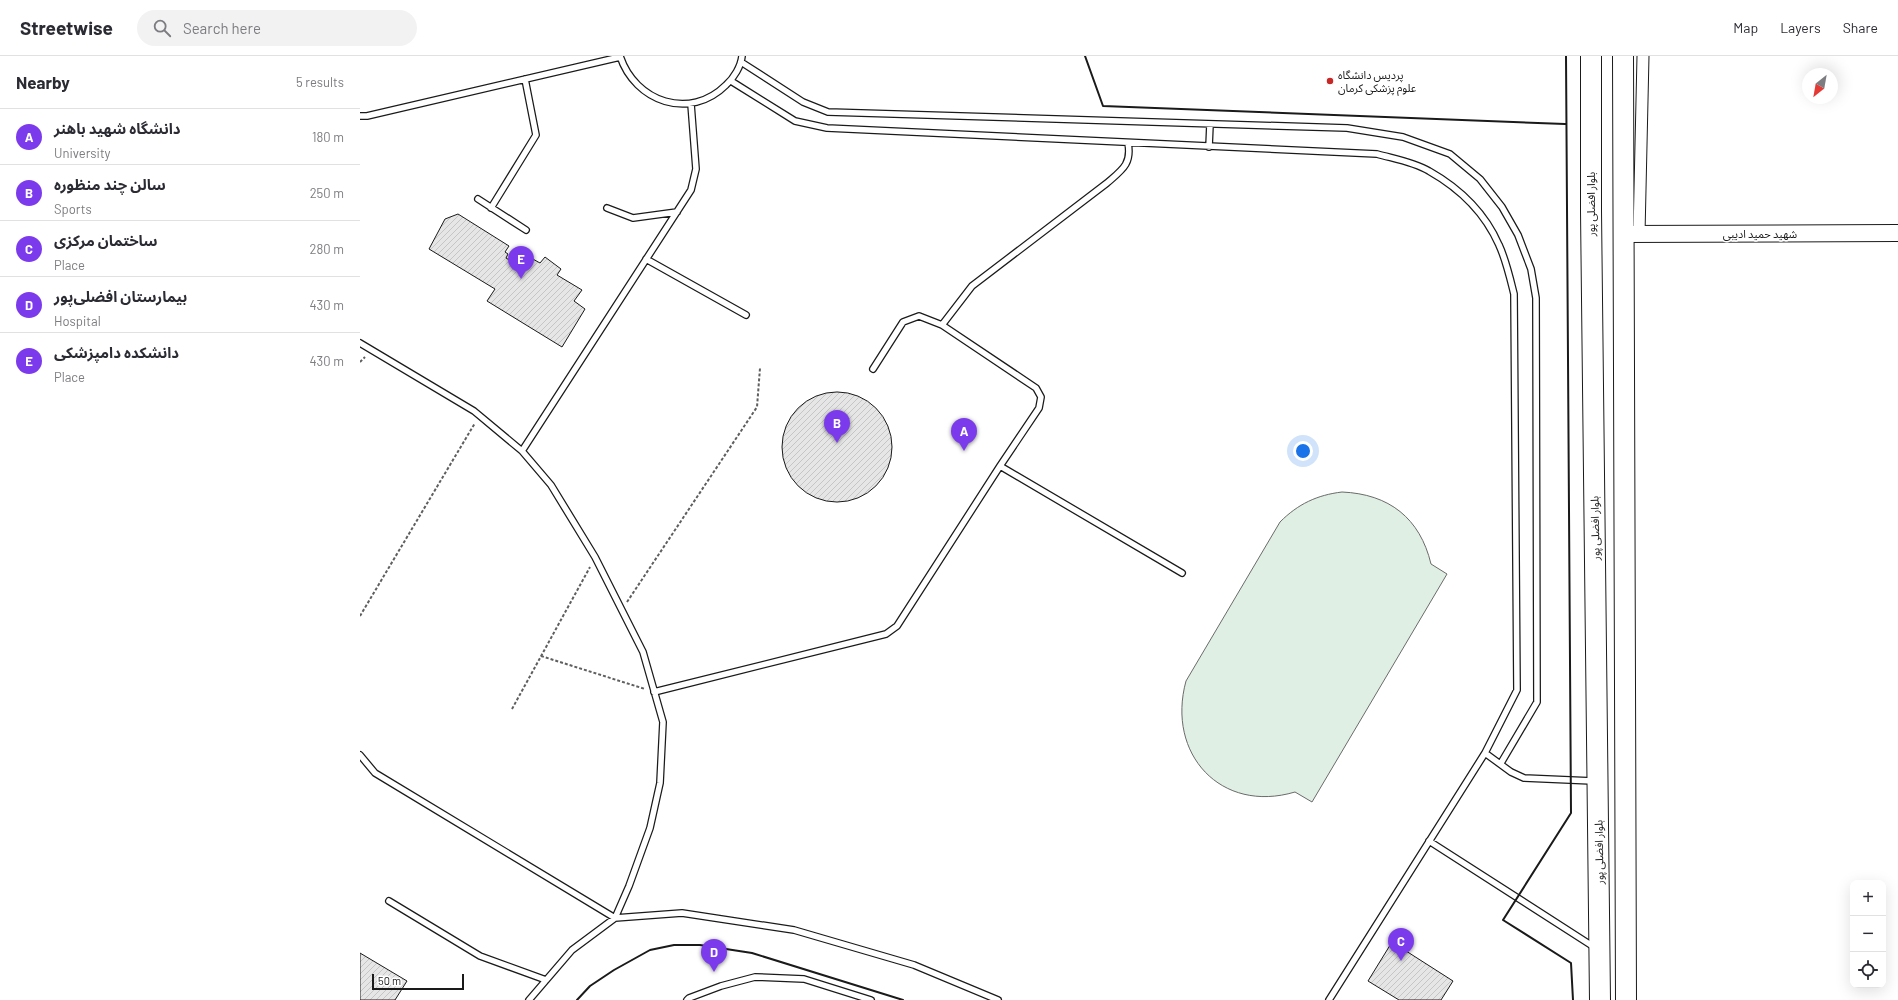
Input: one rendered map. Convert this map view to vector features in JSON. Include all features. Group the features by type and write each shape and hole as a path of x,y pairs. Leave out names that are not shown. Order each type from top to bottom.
{"highway":[{"name":"بلوار افضلی پور","path":"1591,56 1591,227 1600,1000"},
{"path":"1623,56 1631,234 1626,1000"}],"street":[{"path":"1631,234 1643,56"},
{"name":"شهید حمید ادیبی","path":"1631,234 1898,233"}],"lane":[{"path":"360,116 367,116 620,57 630,78 647,94 668,103 691,104 706,100 720,92 731,81 742,59 803,102 828,112 1347,128 1409,140 1450,154 1480,179 1502,207 1518,236 1531,269 1536,298 1537,702 1501,763"},
{"path":"491,208 536,135 525,79"},
{"path":"731,81 795,122 827,128 1377,154 1429,170 1458,191 1485,218 1500,246 1514,294 1517,690 1485,752 1329,1000"},
{"path":"522,451 691,190 696,169 691,104"},
{"path":"1209,146 1210,124"},
{"path":"942,325 972,286 1107,183 1125,167 1130,154 1128,143"},
{"path":"478,199 526,230"},
{"path":"607,208 633,218 677,212"},
{"path":"646,259 746,315"},
{"path":"654,692 891,632 897,626 1039,408 1041,398 1036,388 942,325 919,316 903,322 873,369"},
{"path":"360,343 479,415 522,451 551,485 595,557 643,652 663,722 660,783 650,828 629,886 614,918 572,950 529,1000"},
{"path":"1000,466 1182,573"},
{"path":"1485,752 1511,772 1524,778 1571,778 1598,781"},
{"path":"360,754 375,773 614,918 682,913 794,930 914,965 998,1000"},
{"path":"1429,841 1600,950"},
{"path":"388,901 480,956 546,980"},
{"path":"687,1000 721,986 755,977 804,979 871,1000"}],"path":[{"path":"622,609 757,407 760,368"},
{"path":"360,616 479,415"},
{"path":"512,709 595,557"},
{"path":"541,656 654,692"}],"green space":[{"path":"1342,492 1374,498 1388,504 1400,512 1419,534 1426,548 1431,564 1447,574 1312,802 1295,792 1268,797 1244,794 1223,786 1205,772 1192,754 1184,732 1182,708 1186,681 1280,522 1308,501 1324,495"}],"building":[{"path":"458,214 509,246 505,252 508,254 506,258 524,269 531,258 540,263 545,257 561,269 557,275 582,290 574,301 585,309 562,347 487,301 495,289 429,249 445,219"},
{"path":"837,392 858,396 868,401 876,408 883,416 888,426 892,447 888,468 883,478 876,486 868,493 858,498 837,502 816,498 806,493 798,486 791,478 786,468 782,447 786,426 791,416 798,408 806,401 816,396"},
{"path":"1392,942 1453,981 1441,1000 1399,1000 1368,981"},
{"path":"360,953 407,981 395,1000 360,1000"}],"wall":[{"path":"1085,56 1103,106 1565,124"},
{"path":"1566,56 1571,813 1503,920 1571,963 1573,1000"},
{"path":"577,1000 590,986 614,970 650,950 674,945 700,945 752,953 903,1000"}],"place":[{"name":"پردیس دانشگاه علوم پزشکی کرمان","path":"1330,81"},
{"name":"دانشکده دامپزشکی","path":"521,279"},
{"name":"سالن چند منظوره","path":"837,443"},
{"name":"دانشگاه شهید باهنر","path":"964,451"},
{"name":"ساختمان مرکزی","path":"1401,961"},
{"name":"بیمارستان افضلی‌پور","path":"714,972"}]}
